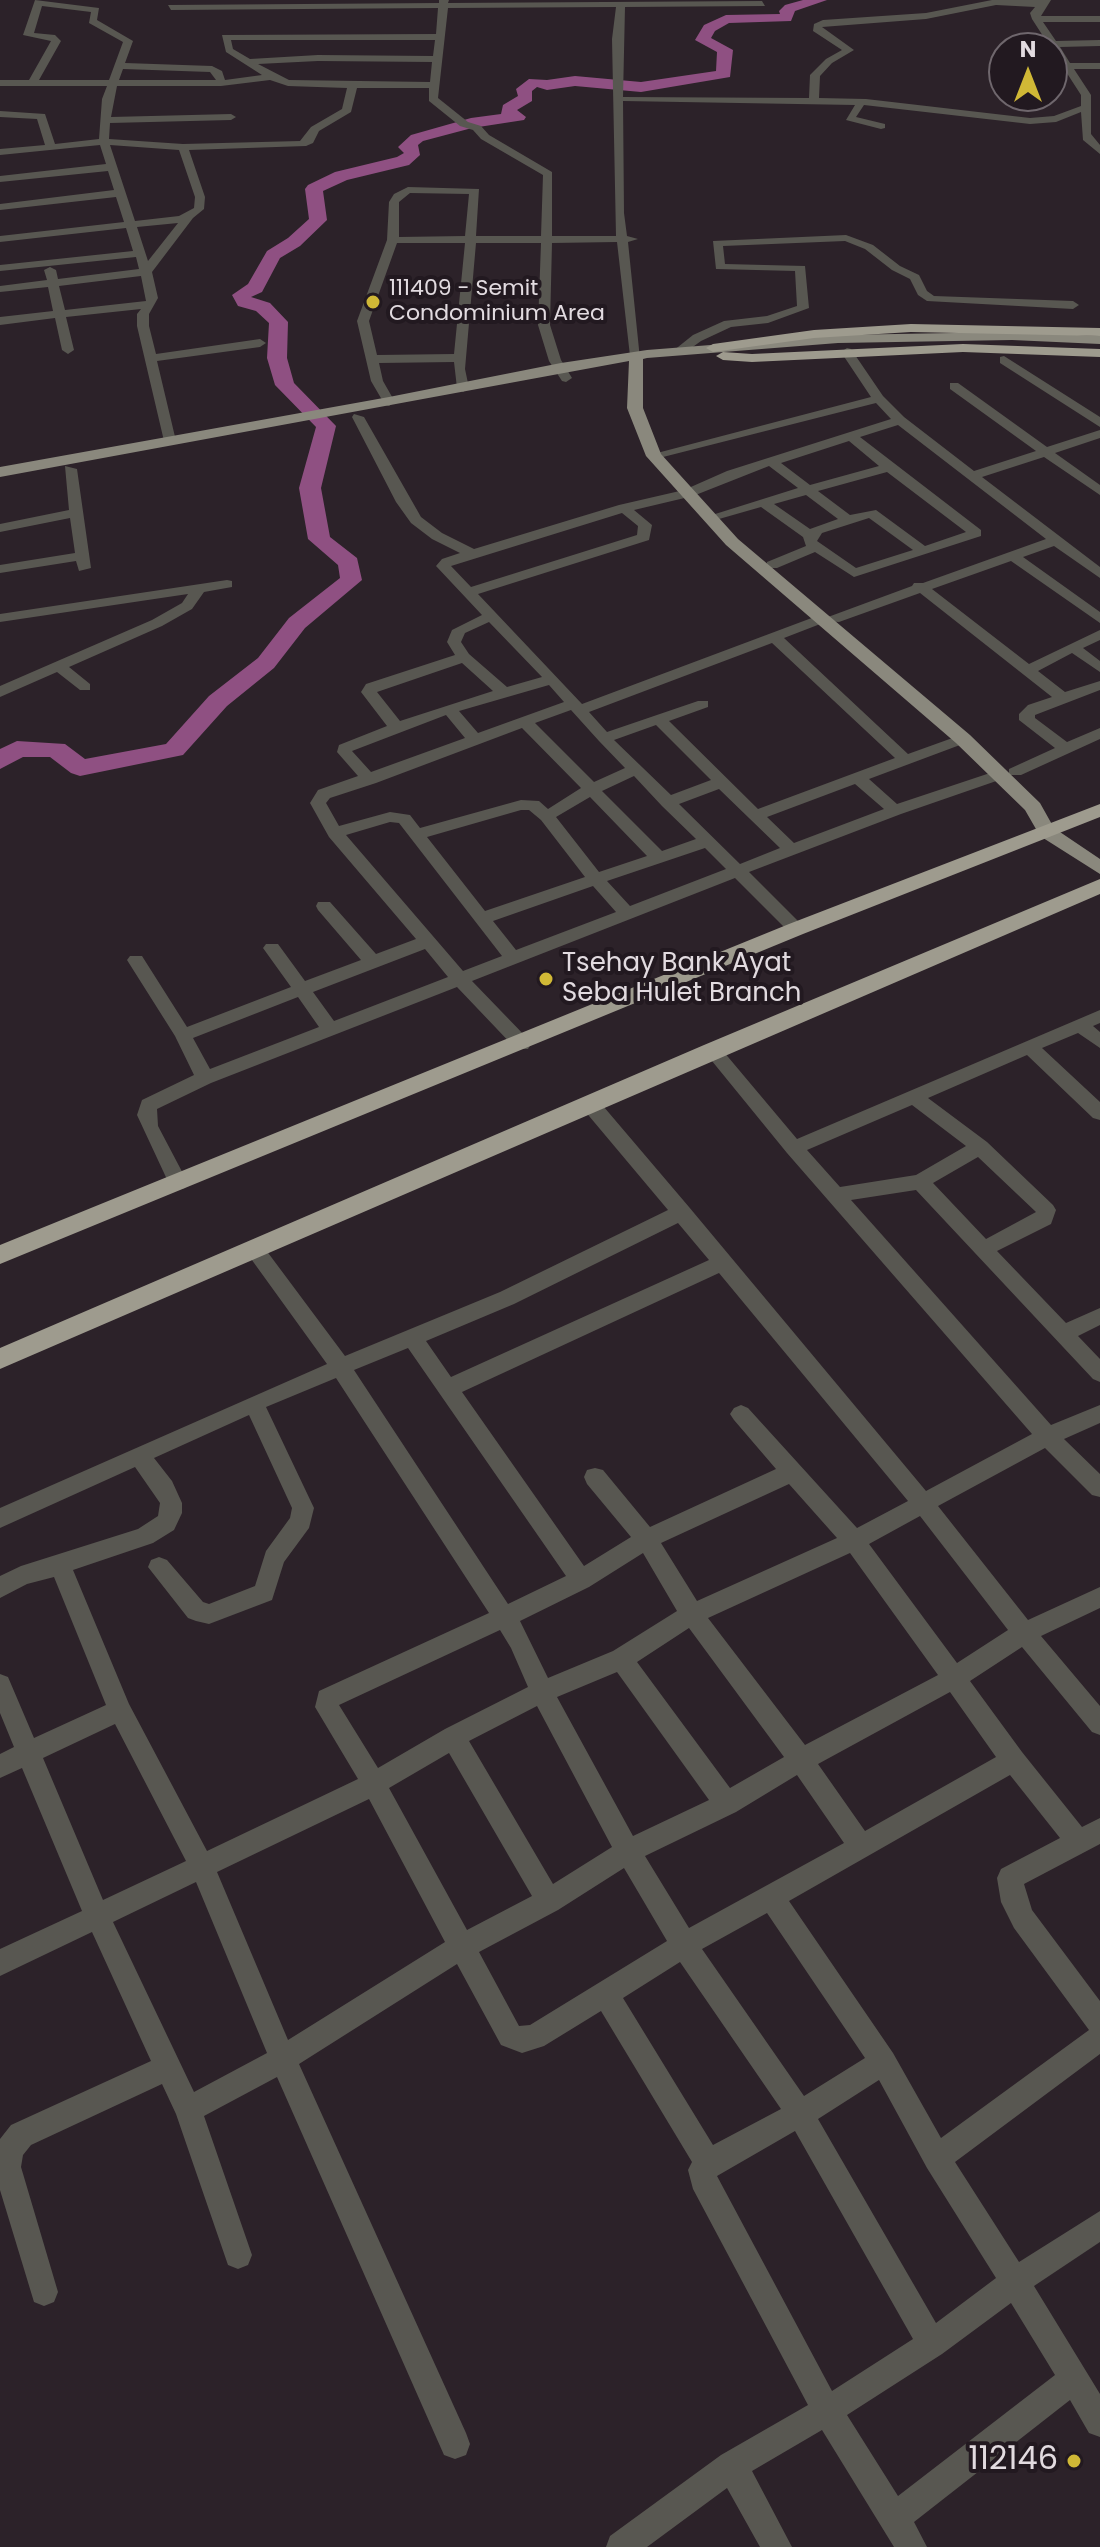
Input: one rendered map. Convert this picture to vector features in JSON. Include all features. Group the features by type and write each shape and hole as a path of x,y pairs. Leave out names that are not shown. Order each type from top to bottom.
{"highway":[{"path":"718,352 814,334 911,328 1100,332"},
{"path":"718,352 752,358 963,348 1100,349"},
{"path":"0,1255 522,1044 796,929 1100,810"},
{"path":"0,1359 256,1251 712,1050 1100,886"}],"main road":[{"path":"0,481 463,388 564,372 630,369 718,352 752,348 951,342 1100,349"},
{"path":"335,416 358,417 564,372 630,369 679,351 718,352"},
{"path":"630,369 647,419 663,453 732,542 828,619 1007,773 1054,829 1100,868"},
{"path":"630,369 635,408 654,456 828,619 963,739 1007,773"},
{"path":"0,472 170,441 308,421"},
{"path":"1054,829 1100,852"}],"street":[{"path":"33,82 56,41 52,37 28,35 39,2 96,10 92,21 128,41 113,81 104,142 142,253 151,304 143,314 143,326 170,441"},
{"path":"814,99 815,75 820,68 849,50 818,31 817,26 826,22 926,16 996,2 1043,3"},
{"path":"171,7 235,3 762,4"},
{"path":"235,3 225,37 229,50 271,77 288,83 435,85"},
{"path":"443,3 433,99 458,116 464,124 477,128 494,143 546,171 544,325 555,361 564,372"},
{"path":"625,3 622,88 630,369"},
{"path":"1043,3 1035,13 1045,32"},
{"path":"1037,19 1100,19"},
{"path":"225,37 440,37"},
{"path":"1068,44 1100,43"},
{"path":"250,62 318,58 438,59"},
{"path":"118,66 212,69 219,73 221,83"},
{"path":"1069,66 1100,66"},
{"path":"1069,66 1086,95 1088,140 1100,151"},
{"path":"0,83 221,83 271,77"},
{"path":"0,152 104,142 183,147 302,144 309,141 315,129 347,110 353,85"},
{"path":"622,88 866,102 1030,121 1056,119 1087,108"},
{"path":"1086,95 1100,95"},
{"path":"866,102 861,103 850,118 881,126"},
{"path":"0,114 41,116 51,146"},
{"path":"105,120 231,117"},
{"path":"1088,122 1100,122"},
{"path":"0,289 146,272 188,217 199,209 200,197 183,147"},
{"path":"0,179 112,167"},
{"path":"389,402 377,381 363,321 393,240 394,202 399,194 422,190 475,191 459,358 463,388"},
{"path":"0,207 119,193"},
{"path":"0,239 188,217"},
{"path":"41,235 68,350"},
{"path":"679,351 697,338 728,324 768,319 803,308 801,268 720,267 717,243 846,238 869,247 896,268 915,277 922,293 931,299 1073,305"},
{"path":"393,240 626,239"},
{"path":"0,268 142,253"},
{"path":"0,321 151,304"},
{"path":"151,358 260,343"},
{"path":"847,352 879,399 900,420 1054,541 1097,569"},
{"path":"371,359 459,358"},
{"path":"1004,360 1100,423"},
{"path":"954,386 1100,491"},
{"path":"663,453 879,399"},
{"path":"358,417 403,502 416,520 437,536 472,554"},
{"path":"467,593 624,508 690,491 900,420"},
{"path":"971,476 1100,434"},
{"path":"522,1044 461,980 335,833 318,803 319,798 525,722 577,707 828,619 923,551 976,533 851,436"},
{"path":"773,463 848,520"},
{"path":"719,515 889,467"},
{"path":"0,569 83,562 70,469"},
{"path":"763,502 870,586 919,586 1054,541"},
{"path":"624,508 645,525 647,533 644,537 472,554 443,566 635,770 796,929"},
{"path":"0,528 75,513"},
{"path":"772,565 813,542 817,530 871,513 923,551"},
{"path":"1012,555 1100,619"},
{"path":"0,618 227,584"},
{"path":"919,586 1064,699"},
{"path":"0,692 157,623 187,606 199,589"},
{"path":"490,617 467,626 454,636 464,657 505,694"},
{"path":"1029,670 1100,634"},
{"path":"774,637 905,759"},
{"path":"1073,647 1100,668"},
{"path":"397,728 369,692 371,687 464,657"},
{"path":"59,667 85,687"},
{"path":"370,780 344,748 449,709 552,679"},
{"path":"1066,749 1027,720 1033,708 1100,685"},
{"path":"604,738 703,704"},
{"path":"449,709 476,741"},
{"path":"659,720 791,850"},
{"path":"525,722 659,858"},
{"path":"178,1183 146,1115 149,1105 205,1078 895,810 1007,773 1100,733"},
{"path":"756,815 963,739"},
{"path":"547,816 592,789 635,770"},
{"path":"858,778 895,810"},
{"path":"668,802 722,782"},
{"path":"417,834 521,805 533,805 547,816 596,880 628,914"},
{"path":"335,833 390,817 404,819 514,959"},
{"path":"483,918 708,841"},
{"path":"324,906 372,961"},
{"path":"183,1035 428,941"},
{"path":"272,948 332,1031"},
{"path":"136,960 183,1035 205,1078"},
{"path":"794,1148 916,1098 1100,1016"},
{"path":"1080,1024 1100,1042"},
{"path":"1029,1046 1100,1113"},
{"path":"712,1050 1047,1436 1100,1488"},
{"path":"916,1098 980,1147 1047,1214 1044,1219 985,1248"},
{"path":"591,1105 922,1502 1024,1633 1095,1709"},
{"path":"836,1195 920,1182 980,1147"},
{"path":"920,1182 1100,1373"},
{"path":"0,1518 254,1403 507,1298 682,1212"},
{"path":"256,1251 340,1366 520,1641 542,1692 628,1851 684,1945 800,2114 932,2344"},
{"path":"449,1388 724,1262"},
{"path":"1064,1334 1100,1316"},
{"path":"413,1339 581,1580"},
{"path":"159,1567 196,1611 209,1614 264,1593 274,1558 301,1521 303,1508 254,1403"},
{"path":"741,1414 854,1541 1013,1760 1090,1836 1010,1878 1014,1902 1023,1919 1100,2023"},
{"path":"1,1959 100,1916 374,1784 453,1737 542,1692 621,1659 692,1614 854,1541 1047,1436 1100,1414"},
{"path":"0,1588 21,1576 145,1536 166,1523 171,1513 171,1503 164,1488 140,1456"},
{"path":"792,1472 646,1539 581,1580 327,1699 327,1707 374,1784 510,2036 522,2040 535,2037 684,1945 1013,1760"},
{"path":"595,1477 646,1539 692,1614 801,1760 861,1847"},
{"path":"60,1565 120,1710 202,1867 283,2059 455,2444"},
{"path":"188,2110 283,2059 461,1947 549,1901 628,1851 727,1804 801,1760 954,1678 1024,1633 1100,1597"},
{"path":"621,1659 727,1804"},
{"path":"0,1685 89,1898 188,2110 238,2255"},
{"path":"0,1766 120,1710"},
{"path":"453,1737 549,1901"},
{"path":"771,1897 884,2062 937,2158 1100,2422"},
{"path":"605,1993 708,2163"},
{"path":"937,2158 1100,2038"},
{"path":"884,2062 800,2114 708,2163 702,2170 703,2179 827,2411 912,2547"},
{"path":"44,2292 7,2167 10,2149 21,2135 168,2067"},
{"path":"621,2547 732,2466 827,2411 932,2344 1015,2282 1100,2225"},
{"path":"893,2519 1072,2380"},
{"path":"732,2466 777,2547"}],"waterway":[{"path":"0,761 17,749 56,749 80,768 174,750 218,701 266,663 297,623 351,580 349,563 319,539 310,488 326,426 285,385 277,358 279,322 263,307 245,302 241,295 255,288 273,255 294,242 318,220 314,189 341,176 403,161 412,155 412,148 406,147 417,138 471,123 518,117 508,112 509,108 526,98 524,89 535,82 547,85 575,81 641,87 724,74 725,50 703,40 709,28 726,19 786,18 789,14 786,11 790,8 820,0"}],"place":[{"name":"111409 - Semit Condominium Area","path":"373,302"},
{"name":"Tsehay Bank Ayat Seba Hulet Branch","path":"546,979"},
{"name":"112146","path":"1074,2461"}]}
